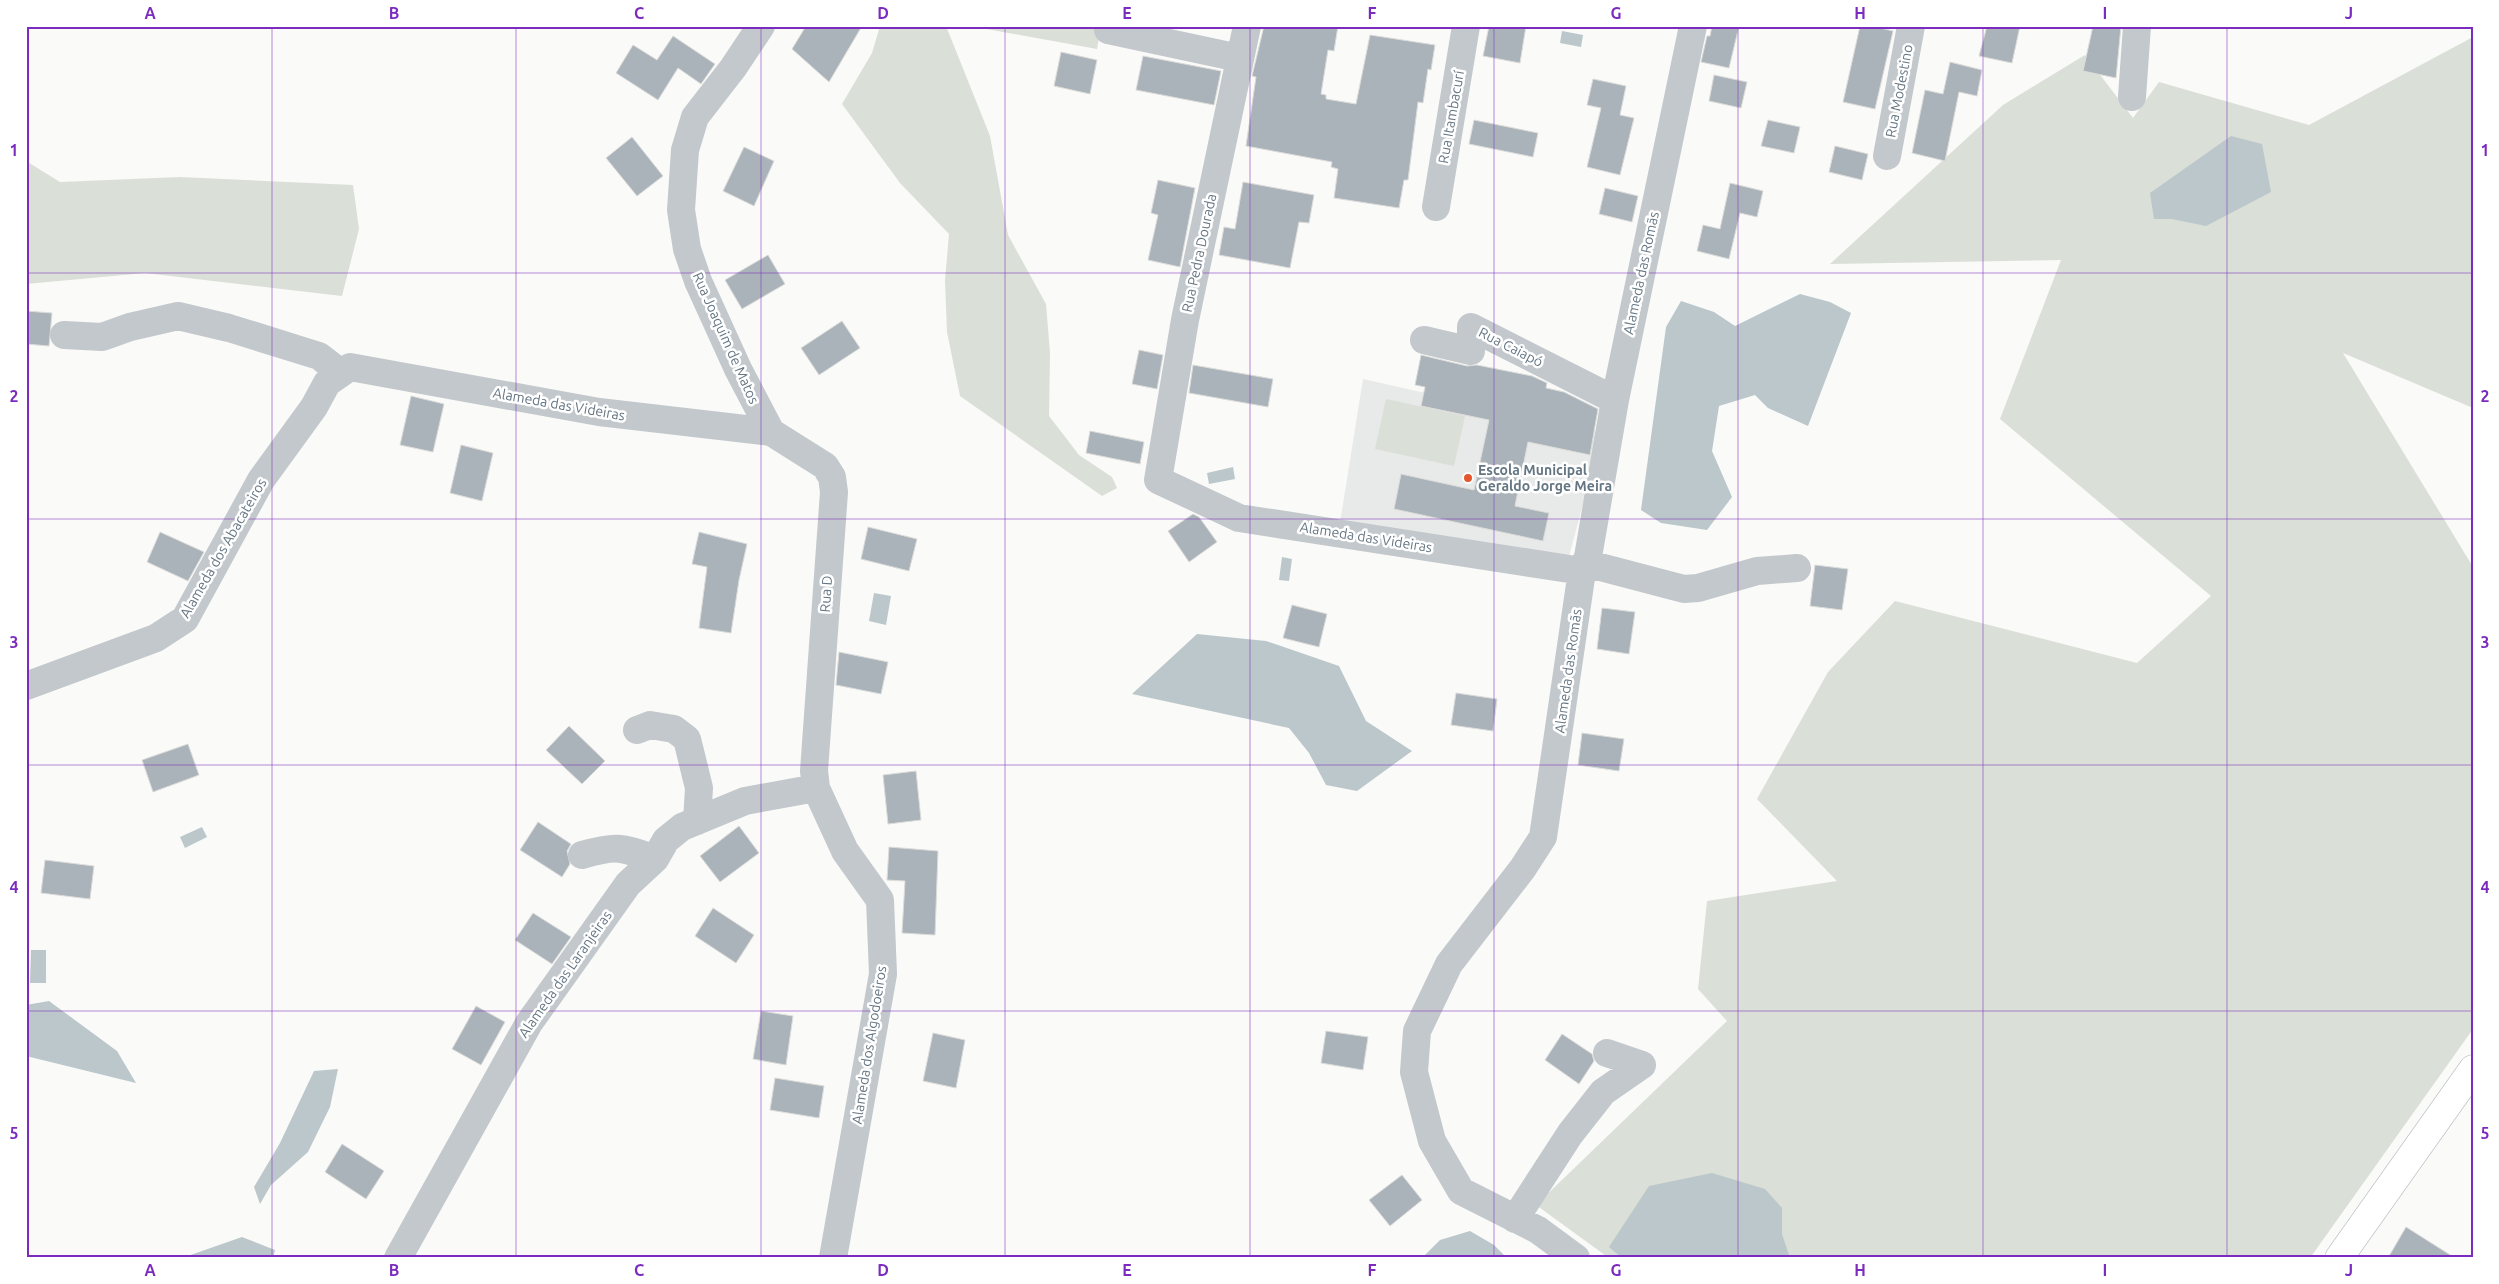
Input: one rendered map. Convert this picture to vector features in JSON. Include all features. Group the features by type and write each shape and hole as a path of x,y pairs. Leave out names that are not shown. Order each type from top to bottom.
{"main road":[{"path":"2340,1258 2473,1069"}],"street":[{"name":"Rua Joaquim de Matos","path":"761,26 733,68 695,117 685,150 681,210 687,249 698,281 734,362 770,432"},
{"name":"Rua Pedra Dourada","path":"1158,480 1184,320 1246,26"},
{"name":"Rua Itambacurí","path":"1436,207 1466,26"},
{"name":"Alameda das Romãs","path":"1576,1258 1526,1224 1461,1190 1432,1141 1414,1072 1417,1031 1449,964 1523,868 1543,837 1584,567 1615,400 1693,26"},
{"name":"Rua Modestino","path":"1887,156 1911,26"},
{"path":"2132,97 2137,26"},
{"path":"1108,30 1240,58"},
{"path":"64,335 102,337 130,327 178,316 229,328 319,356 345,370"},
{"name":"Rua Caiapó","path":"1424,340 1471,350 1471,327 1615,400"},
{"name":"Alameda das Videiras","path":"345,370 599,412 770,432"},
{"name":"Alameda dos Abacateiros","path":"26,686 156,638 185,620 261,480 314,407 327,383 345,370"},
{"name":"Rua D","path":"770,432 825,466 832,477 834,492 814,771 816,788"},
{"name":"Alameda das Videiras","path":"1158,480 1239,518 1584,567 1684,589 1698,588 1757,571 1797,568"},
{"path":"637,730 650,725 674,729 687,738 699,788 697,821"},
{"name":"Alameda das Laranjeiras","path":"398,1258 529,1023 628,884 655,859 666,840 682,827 744,801 816,788"},
{"name":"Alameda dos Algodoeiros","path":"816,788 845,852 880,900 883,974 833,1258"},
{"path":"582,854 609,847 625,849 655,859"},
{"path":"1526,1224 1570,1134 1603,1092 1642,1065 1607,1053"}],"shaded area":[{"path":"880,26 946,26 990,136 1008,235 1046,304 1050,353 1049,416 1079,455 1112,477 1117,488 1102,496 960,396 947,332 945,280 949,234 900,183 842,104 872,53"},
{"path":"970,26 1101,26 1097,49"},
{"path":"1562,31 1583,35 1581,47 1560,43"},
{"path":"2473,37 2473,408 2343,353 2473,567 2473,1029 2310,1258 1609,1258 1536,1205 1727,1021 1698,989 1707,901 1837,881 1757,799 1828,672 1895,601 2137,663 2211,596 2000,419 2061,260 1830,264 2003,105 2085,55 2133,118 2159,82 2309,125"},
{"path":"2231,136 2262,144 2271,192 2206,226 2172,219 2154,219 2150,193"},
{"path":"26,161 60,182 180,177 353,185 359,229 342,296 145,273 26,284"},
{"path":"1800,294 1830,302 1851,313 1808,426 1768,408 1755,395 1719,406 1712,451 1732,497 1707,530 1661,523 1641,510 1666,327 1681,301 1714,312 1735,326"},
{"name":"Escola Municipal Geraldo Jorge Meira","path":"1363,379 1602,433 1568,560 1340,523"},
{"path":"1386,399 1465,416 1454,466 1375,449"},
{"path":"1233,467 1235,479 1209,484 1207,473"},
{"path":"1282,557 1292,559 1289,581 1279,580"},
{"path":"874,593 891,596 886,625 869,621"},
{"path":"1197,634 1266,641 1339,666 1366,721 1412,751 1357,791 1326,785 1309,753 1289,728 1132,694"},
{"path":"202,827 207,837 185,848 180,837"},
{"path":"31,950 46,950 46,983 30,983"},
{"path":"49,1001 117,1051 136,1083 26,1056 26,1005"},
{"path":"338,1069 330,1107 308,1152 271,1185 260,1204 254,1187 280,1143 314,1071"},
{"path":"1712,1173 1765,1189 1782,1208 1782,1234 1790,1258 1622,1258 1609,1247 1649,1186"},
{"path":"1470,1231 1494,1245 1507,1258 1422,1258 1440,1240"},
{"path":"242,1237 275,1250 273,1258 182,1258"}],"building":[{"path":"806,26 862,26 829,82 792,49"},
{"path":"1264,26 1338,26 1334,51 1328,50 1321,94 1326,95 1326,99 1356,104 1370,35 1435,45 1431,70 1428,69 1423,103 1418,102 1408,180 1404,180 1399,208 1334,198 1338,169 1331,167 1332,162 1246,146 1256,77 1252,76"},
{"path":"1489,26 1526,26 1520,63 1483,56"},
{"path":"1712,26 1739,26 1729,68 1701,62 1707,36 1710,36"},
{"path":"1860,26 1872,26 1893,31 1875,109 1843,102"},
{"path":"1987,26 2020,26 2012,63 1979,56"},
{"path":"2093,26 2121,26 2116,78 2083,71"},
{"path":"673,36 715,64 701,84 678,68 658,100 616,73 633,45 657,60"},
{"path":"1061,52 1097,60 1090,94 1054,86"},
{"path":"1143,56 1221,71 1214,105 1136,90"},
{"path":"1950,62 1982,70 1977,96 1959,92 1945,161 1912,153 1925,90 1943,94"},
{"path":"1714,75 1747,82 1741,108 1709,101"},
{"path":"1593,79 1626,86 1620,115 1634,118 1620,175 1587,167 1601,108 1587,105"},
{"path":"1474,120 1538,133 1533,157 1469,144"},
{"path":"1768,120 1800,127 1794,153 1761,146"},
{"path":"632,137 663,176 637,196 606,158"},
{"path":"1835,146 1868,154 1862,180 1829,172"},
{"path":"744,147 774,161 754,206 723,191"},
{"path":"1158,180 1195,188 1180,267 1148,260 1158,215 1151,213"},
{"path":"1243,182 1314,195 1309,223 1299,222 1290,268 1219,255 1224,227 1235,229"},
{"path":"1730,183 1763,191 1757,217 1740,213 1729,259 1697,251 1703,225 1720,229"},
{"path":"1605,188 1638,196 1632,222 1599,214"},
{"path":"768,255 785,284 742,309 725,280"},
{"path":"26,311 52,313 49,346 26,344"},
{"path":"842,321 860,348 819,375 801,348"},
{"path":"1139,350 1163,355 1157,389 1132,384"},
{"path":"1421,355 1467,366 1477,365 1532,376 1547,383 1546,388 1564,392 1598,409 1590,455 1528,442 1515,506 1549,513 1543,541 1394,509 1401,474 1474,490 1489,420 1421,406 1425,387 1415,385"},
{"path":"1193,365 1273,379 1268,407 1189,393"},
{"path":"411,396 444,404 433,452 400,445"},
{"path":"1090,431 1144,442 1140,464 1086,453"},
{"path":"461,445 493,453 482,501 450,493"},
{"path":"1193,514 1199,517 1217,542 1189,562 1168,531"},
{"path":"868,527 917,539 909,571 861,559"},
{"path":"160,532 204,552 188,581 147,562"},
{"path":"699,532 747,544 739,580 731,633 699,628 707,567 692,564"},
{"path":"1815,565 1848,569 1842,610 1810,606"},
{"path":"1292,605 1327,614 1319,647 1283,638"},
{"path":"1602,608 1635,612 1629,654 1597,649"},
{"path":"839,652 888,662 881,694 836,685"},
{"path":"1456,693 1497,699 1493,731 1451,725"},
{"path":"569,726 605,761 582,784 546,750"},
{"path":"1582,733 1624,739 1619,771 1578,765"},
{"path":"188,744 199,775 153,792 142,760"},
{"path":"916,771 921,820 888,824 883,775"},
{"path":"538,822 571,844 567,851 570,864 562,877 520,850"},
{"path":"739,826 759,853 720,882 700,856"},
{"path":"889,847 938,851 935,935 902,933 905,881 887,880"},
{"path":"45,860 94,866 90,899 41,893"},
{"path":"713,908 754,935 736,963 695,936"},
{"path":"533,913 571,937 552,964 515,940"},
{"path":"476,1006 505,1022 481,1065 452,1049"},
{"path":"761,1011 793,1016 786,1065 753,1059"},
{"path":"1326,1031 1368,1037 1363,1070 1321,1063"},
{"path":"933,1033 965,1040 956,1088 923,1081"},
{"path":"1562,1034 1592,1054 1594,1061 1579,1084 1545,1060"},
{"path":"775,1078 824,1086 819,1118 770,1110"},
{"path":"342,1144 384,1171 366,1199 325,1172"},
{"path":"1402,1175 1422,1200 1390,1226 1369,1200"},
{"path":"2406,1227 2455,1258 2388,1258"}],"place":[{"name":"Escola Municipal Geraldo Jorge Meira","path":"1468,478"}]}
